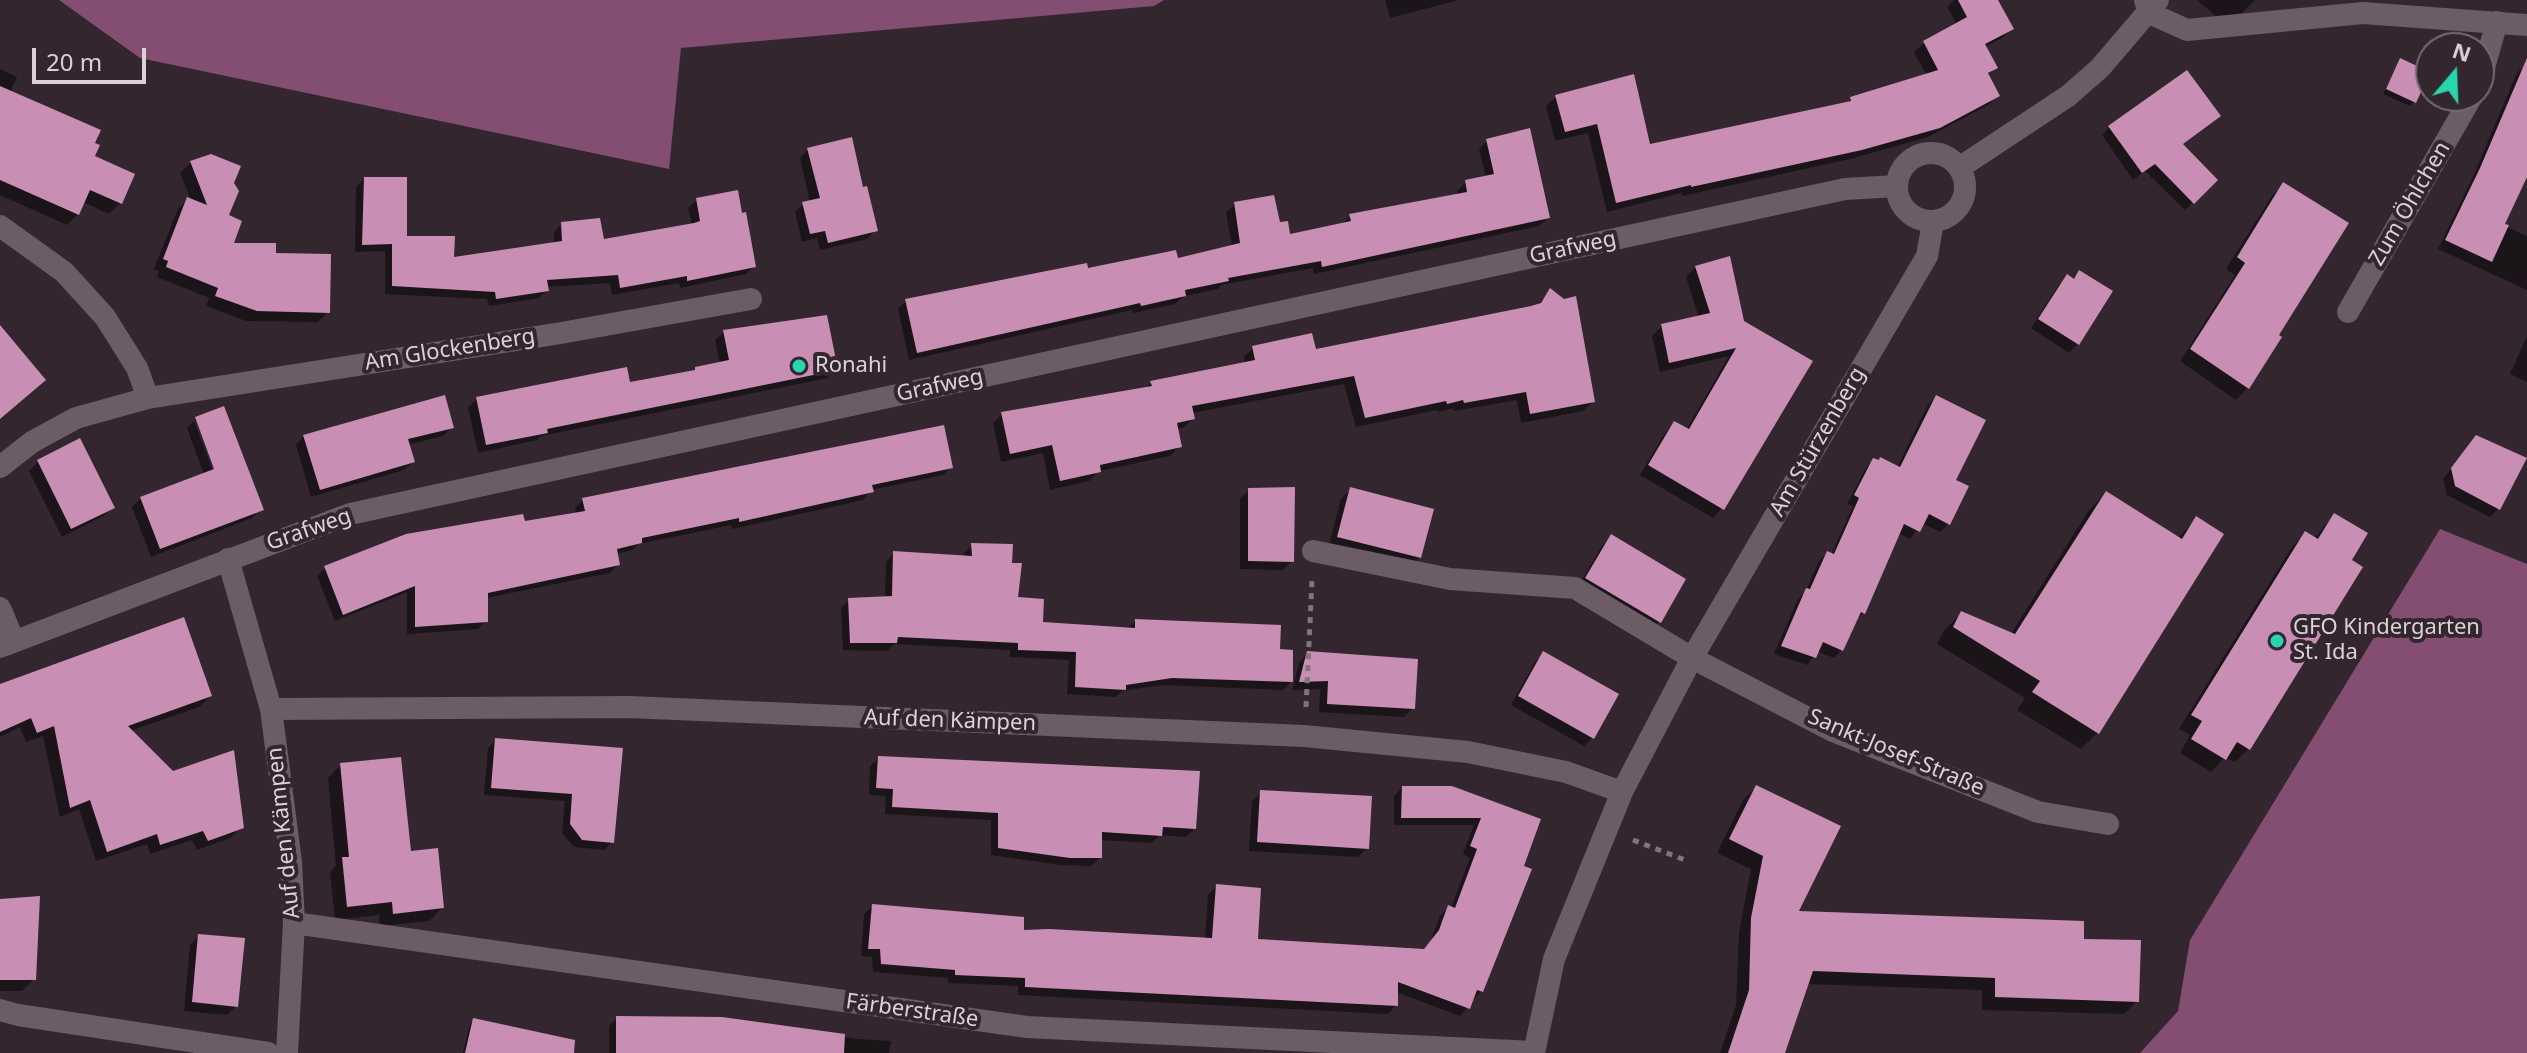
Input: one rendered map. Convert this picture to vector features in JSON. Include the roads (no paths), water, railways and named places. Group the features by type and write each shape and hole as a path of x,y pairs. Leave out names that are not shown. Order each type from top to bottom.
{"street":[{"path":"1959,168 2068,96 2100,68 2151,4 2187,30 2363,13 2527,25"},
{"path":"2494,32 2497,22"},
{"name":"Zum Öhlchen","path":"2348,312 2463,112"},
{"path":"1921,155 1942,155 1959,168 1965,187 1959,207 1943,220 1933,222 1914,217 1901,204 1897,186 1904,166 1921,155"},
{"name":"Grafweg","path":"7,644 350,514 1845,189 1897,186"},
{"name":"Am Stürzenberg","path":"1534,1053 1554,959 1622,792 1692,658 1927,256 1933,222"},
{"path":"0,226 64,272 105,317 137,368 148,398"},
{"name":"Am Glockenberg","path":"0,467 32,442 76,418 148,398 561,333 751,299"},
{"path":"1313,551 1450,579 1575,588 1692,658"},
{"name":"Auf den Kämpen","path":"228,559 271,709 291,862 294,923 287,1053"},
{"path":"0,608 7,644"},
{"name":"Sankt-Josef-Straße","path":"1692,658 1833,731 2038,812 2108,824"},
{"name":"Auf den Kämpen","path":"271,709 629,707 1304,736 1468,752 1566,772 1622,792"},
{"name":"Färberstraße","path":"294,923 1027,1027 1534,1053"},
{"path":"0,1010 268,1053"}],"place":[{"name":"Ronahi","path":"799,366"},
{"name":"GFO Kindergarten St. Ida","path":"2277,641"}]}
